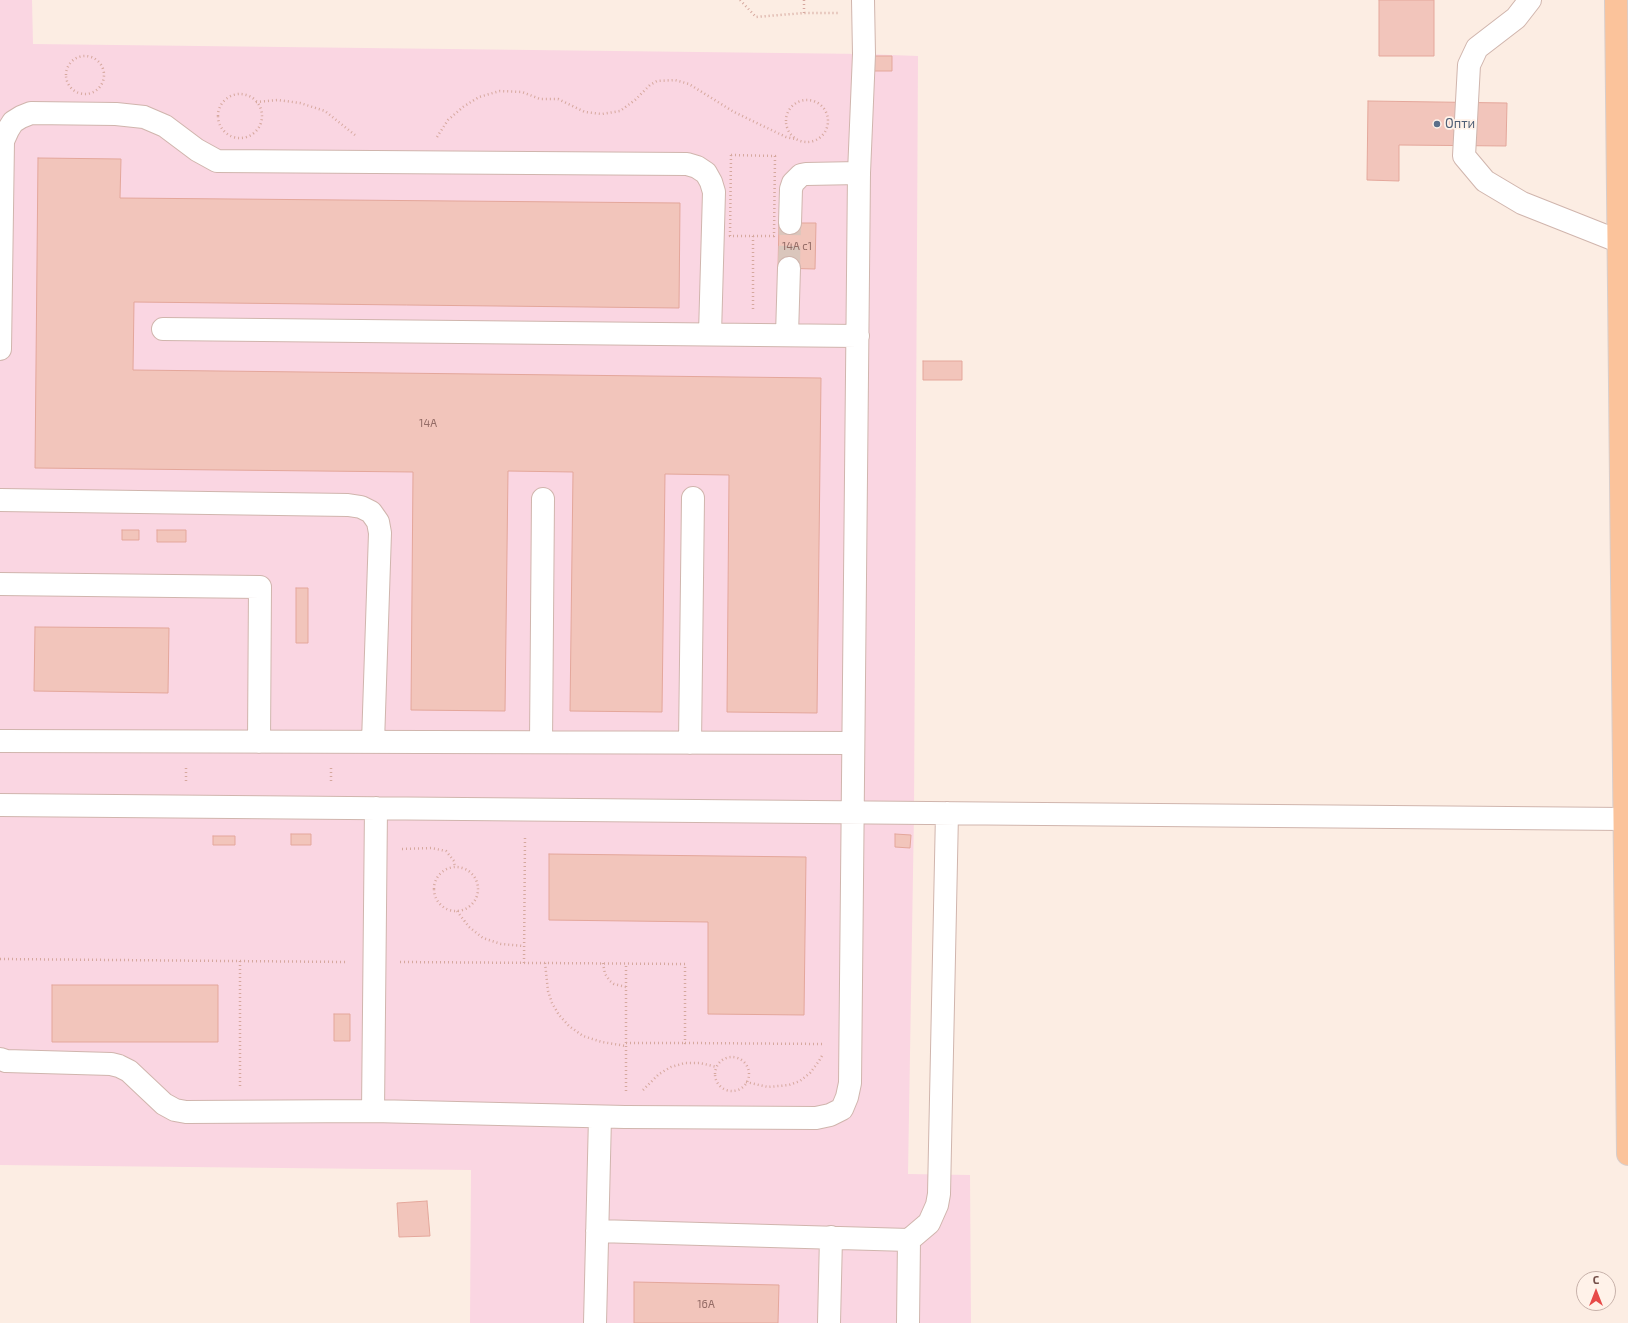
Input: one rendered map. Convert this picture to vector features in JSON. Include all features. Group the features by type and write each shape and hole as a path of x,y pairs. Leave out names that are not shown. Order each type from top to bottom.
{"main road":[{"path":"1616,0 1618,241 1624,443 1624,819 1628,1154"}],"lane":[{"path":"1530,0 1516,18 1476,48 1469,65 1464,156 1485,181 1522,203 1618,241"},
{"path":"0,1059 6,1061 111,1064 129,1071 164,1104 175,1110 186,1112 373,1111 600,1117 816,1118 830,1115 842,1109 847,1097 850,1083 859,173 864,54 863,7"},
{"path":"0,349 3,141 13,122 31,113 116,114 144,117 165,126 197,150 217,161 687,164 697,167 706,173 712,182 714,192 710,334"},
{"path":"790,223 791,189 796,179 801,175 859,173"},
{"path":"787,335 789,268"},
{"path":"163,328 858,336"},
{"path":"690,743 693,498"},
{"path":"541,742 543,499"},
{"path":"0,500 348,505 361,507 372,512 378,522 380,534 373,742"},
{"path":"0,584 260,587 259,742"},
{"path":"0,741 853,743"},
{"path":"0,805 1624,819"},
{"path":"373,1111 376,808"},
{"path":"597,1230 909,1240 929,1223 938,1205 939,1194 947,813"},
{"path":"595,1323 600,1117"},
{"path":"829,1323 831,1237"},
{"path":"908,1323 909,1240"}],"path":[{"path":"740,0 756,18 863,7"},
{"path":"804,0 804,13"},
{"path":"80,56 89,56 96,60 102,67 104,75 102,83 97,90 89,94 80,94 73,90 68,84 65,75 67,67 72,60 80,56"},
{"path":"436,139 448,120 462,107 480,97 500,92 522,92 540,99 558,99 585,112 602,114 620,111 635,100 650,85 657,81 675,80 689,84 734,112 786,137 804,142 813,142 822,137 828,129 829,120 826,110 820,103 811,99 801,100 793,105 787,112 786,122 788,131 795,139"},
{"path":"256,102 260,107 262,116 260,126 254,133 245,138 235,138 226,134 220,126 218,117 220,107 226,99 234,95 244,95 256,102 278,100 286,101 300,103 325,111 357,137"},
{"path":"732,155 775,156 774,236 753,236 730,236 732,155"},
{"path":"753,236 753,335"},
{"path":"185,807 186,741"},
{"path":"331,808 332,742"},
{"path":"524,963 525,810"},
{"path":"376,849 431,848 446,851 454,861 455,867"},
{"path":"455,867 465,869 472,875 477,883 478,893 474,902 466,908 457,911 447,909 440,903 435,895 434,885 438,876 446,870 455,867"},
{"path":"457,911 470,927 483,938 501,944 524,946"},
{"path":"0,959 686,964 685,1043"},
{"path":"240,961 240,1111"},
{"path":"544,963 545,980 550,997 559,1015 569,1026 583,1036 602,1042 626,1044 827,1044 820,1061 810,1073 800,1081 789,1086 779,1087 760,1086 746,1082"},
{"path":"603,963 605,974 610,981 626,987"},
{"path":"625,1117 626,963"},
{"path":"727,1057 736,1057 744,1062 748,1069 749,1078 744,1086 737,1090 728,1090 720,1086 715,1079 715,1069 717,1067 720,1062 727,1057"},
{"path":"625,1117 634,1102 650,1083 660,1074 671,1068 685,1063 700,1063 717,1067"}],"shaded area":[{"path":"0,0 32,0 33,44 864,54 918,56 914,813 908,1174 970,1175 971,1323 470,1323 471,1170 0,1165"}],"building":[{"path":"1379,0 1434,0 1434,56 1379,56"},
{"path":"873,56 892,56 892,71 873,71"},
{"name":"Опти","path":"1368,101 1507,103 1506,146 1399,145 1399,181 1367,180"},
{"path":"38,158 121,159 120,198 680,203 679,308 134,302 133,370 821,378 817,713 727,712 729,475 665,474 662,712 570,711 573,472 508,471 505,711 411,710 413,472 35,468"},
{"path":"779,223 816,223 815,269 778,268"},
{"path":"923,361 962,361 962,380 923,380"},
{"path":"122,530 139,530 139,540 122,540"},
{"path":"157,530 186,530 186,542 157,542"},
{"path":"296,588 308,588 308,643 296,643"},
{"path":"35,627 169,628 168,693 34,691"},
{"path":"291,834 311,834 311,845 291,845"},
{"path":"895,834 911,835 910,848 895,847"},
{"path":"213,836 235,836 235,845 213,845"},
{"path":"549,854 806,857 804,1015 708,1014 708,922 549,920"},
{"path":"52,985 218,985 218,1042 52,1042"},
{"path":"334,1014 350,1014 350,1041 334,1041"},
{"path":"427,1201 430,1236 399,1237 397,1203"},
{"path":"634,1282 779,1285 778,1323 634,1323"}],"tunnel":[{"path":"789,268 790,223"}],"place":[{"name":"Опти","path":"1437,124"}]}
